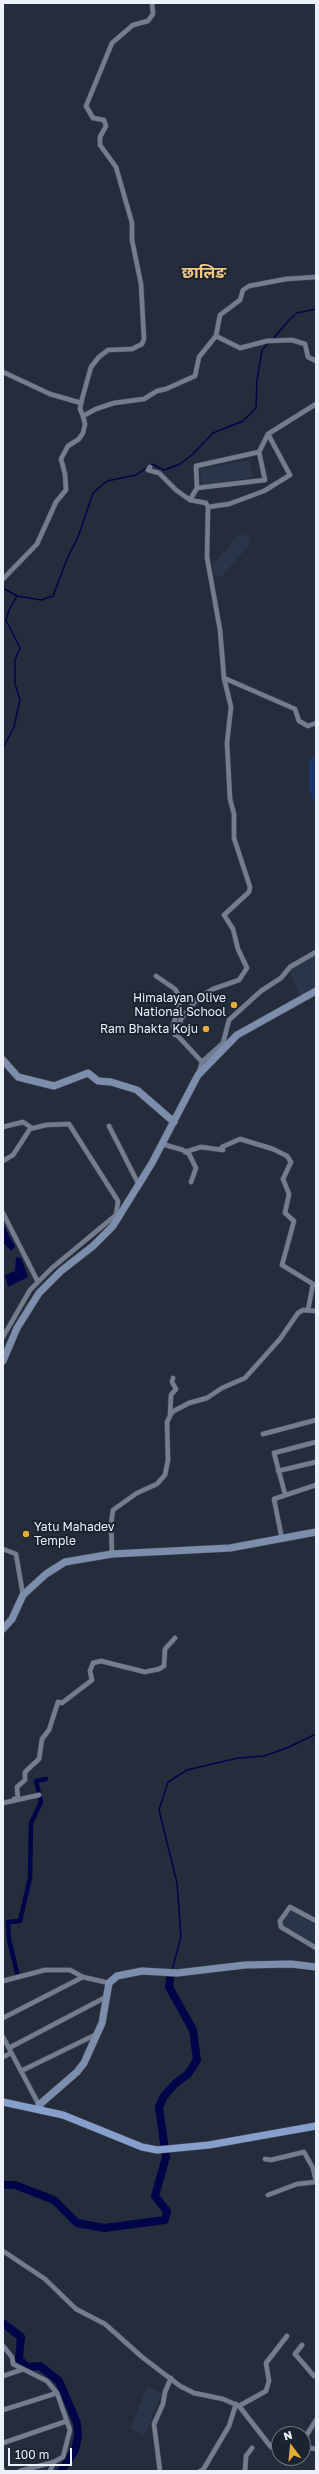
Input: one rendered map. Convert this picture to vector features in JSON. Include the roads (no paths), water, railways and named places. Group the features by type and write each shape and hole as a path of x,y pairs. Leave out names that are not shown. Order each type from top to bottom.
{"main road":[{"path":"3,1361 16,1328 34,1300 51,1279 93,1246 113,1226 139,1185 198,1075 237,1034 316,991"},
{"path":"3,1060 18,1077 54,1086 88,1073 98,1081 111,1082 137,1090 174,1122"},
{"path":"3,1629 12,1619 23,1595 59,1564 112,1554 230,1548 316,1532"},
{"path":"40,2107 77,2072 84,2063 102,2023 110,1983 117,1976 127,1972 177,1973 245,1965 291,1964 316,1967"},
{"path":"3,2102 40,2107 142,2147 158,2150 176,2149 316,2126"}],"street":[{"path":"3,579 37,544 56,502 66,490 65,474 61,459 68,446 79,439 83,433 85,424 80,409 91,367 99,357 108,350 132,349 142,344 144,339 141,284 132,240 132,223 116,167 100,145 100,137 106,126 104,120 92,118 86,106 112,43 133,25 148,21 153,14 152,3"},
{"path":"83,416 96,409 114,403 144,399 157,391 166,389 194,376 199,357 216,336 220,315 240,300 242,290 249,286 286,279 316,277"},
{"path":"216,336 240,348 268,341 292,340 305,344 308,357 316,361"},
{"path":"3,372 50,394 81,403"},
{"path":"197,488 265,480 259,452 268,434 316,404"},
{"path":"208,507 229,504 264,491 290,475 268,434"},
{"path":"190,500 197,488 196,466 259,452"},
{"path":"150,467 148,470 159,473 176,490 190,500 206,503 208,507 207,557 220,630 224,678 231,707 227,743 230,799 234,814 234,838 244,862 250,887 249,892 224,915 233,929 238,949 248,968 239,980 213,989 197,998 181,1019 177,1030 178,1037"},
{"path":"224,678 295,709 299,721 308,726 316,723"},
{"path":"198,1075 202,1062 223,1043 230,1020 261,991 281,978 290,966 316,952"},
{"path":"156,976 175,989 181,999 173,1026 173,1033 202,1062"},
{"path":"3,1127 23,1122 32,1128"},
{"path":"3,1162 13,1155 26,1133 32,1128 58,1123 71,1125 118,1201 116,1215 52,1268 30,1290 3,1337"},
{"path":"109,1126 139,1185"},
{"path":"185,1152 201,1147 223,1150 222,1147 240,1139 273,1149 287,1156 291,1162 283,1179 289,1194 286,1213 294,1221 282,1265 313,1284 308,1310"},
{"path":"162,1144 189,1154 196,1168 191,1182"},
{"path":"3,1213 38,1282"},
{"path":"170,1415 182,1406 204,1400 222,1388 245,1378 280,1339 298,1313 308,1310 316,1311"},
{"path":"112,1554 111,1524 113,1510 137,1493 158,1484 165,1475 168,1460 167,1422 170,1415 171,1395 176,1389 172,1382 173,1378"},
{"path":"263,1434 316,1421"},
{"path":"285,1494 274,1453 316,1442"},
{"path":"278,1471 316,1462"},
{"path":"282,1539 273,1503 277,1496 316,1485"},
{"path":"3,1549 16,1554 23,1595"},
{"path":"16,1800 18,1787 25,1780 25,1772 39,1759 42,1739 49,1730 58,1702 62,1703 92,1680 90,1671 93,1663 101,1661 145,1672 159,1668 164,1666 164,1649 175,1638"},
{"path":"3,1803 39,1795"},
{"path":"316,1921 290,1907 280,1921 281,1927 316,1948"},
{"path":"3,1981 45,1970 70,1970 83,1977 110,1983"},
{"path":"3,2018 83,1977"},
{"path":"3,2057 10,2050 106,1997"},
{"path":"21,2071 97,2034"},
{"path":"3,2037 40,2107"},
{"path":"265,2159 272,2160 304,2152 316,2182 297,2184 268,2195"},
{"path":"3,2251 45,2279 70,2304 105,2324 142,2357 171,2378 194,2393 223,2399 238,2405 271,2447"},
{"path":"200,2471 203,2470 229,2426 238,2405 266,2391 269,2381 266,2362 287,2336"},
{"path":"302,2345 296,2354 314,2376"},
{"path":"3,2346 12,2357 12,2364 21,2370 47,2381 57,2393 70,2430 63,2457 54,2462 20,2471"},
{"path":"3,2376 21,2370"},
{"path":"160,2471 154,2424 163,2404 165,2392 171,2378"},
{"path":"3,2410 57,2393"},
{"path":"3,2443 67,2422"},
{"path":"245,2471 246,2456 252,2448"},
{"path":"50,2471 54,2462"}],"waterway":[{"path":"272,340 297,313 316,309"},
{"path":"3,588 17,596 41,600 53,596 67,559 78,537 93,493 107,481 136,475 152,464 164,470 180,464 192,455 213,433 243,421 256,408 257,380 262,350 269,342"},
{"path":"3,748 14,727 20,700 15,684 15,660 20,648 6,620 9,610 17,596"},
{"path":"172,1970 181,1937 177,1883 159,1810 168,1782 187,1770 238,1758 264,1756 289,1747 316,1734"},
{"path":"18,1976 9,1940 8,1922 20,1921 30,1878 31,1823 41,1802 36,1781 46,1779"},
{"path":"3,2185 15,2185 54,2200 77,2223 104,2228 165,2220 167,2211 155,2196 166,2157 159,2107 164,2096 176,2083 188,2074 197,2060 193,2030 169,1987 170,1978"},
{"path":"3,2323 21,2337 19,2359 27,2367 40,2366 59,2381 77,2423 78,2436 75,2450 61,2471"}],"place":[{"name":"Himalayan Olive National School","path":"234,1005"},
{"name":"Ram Bhakta Koju","path":"206,1029"},
{"name":"Yatu Mahadev Temple","path":"26,1534"}],"district":[{"name":"छालिङ","path":"204,273"}]}
